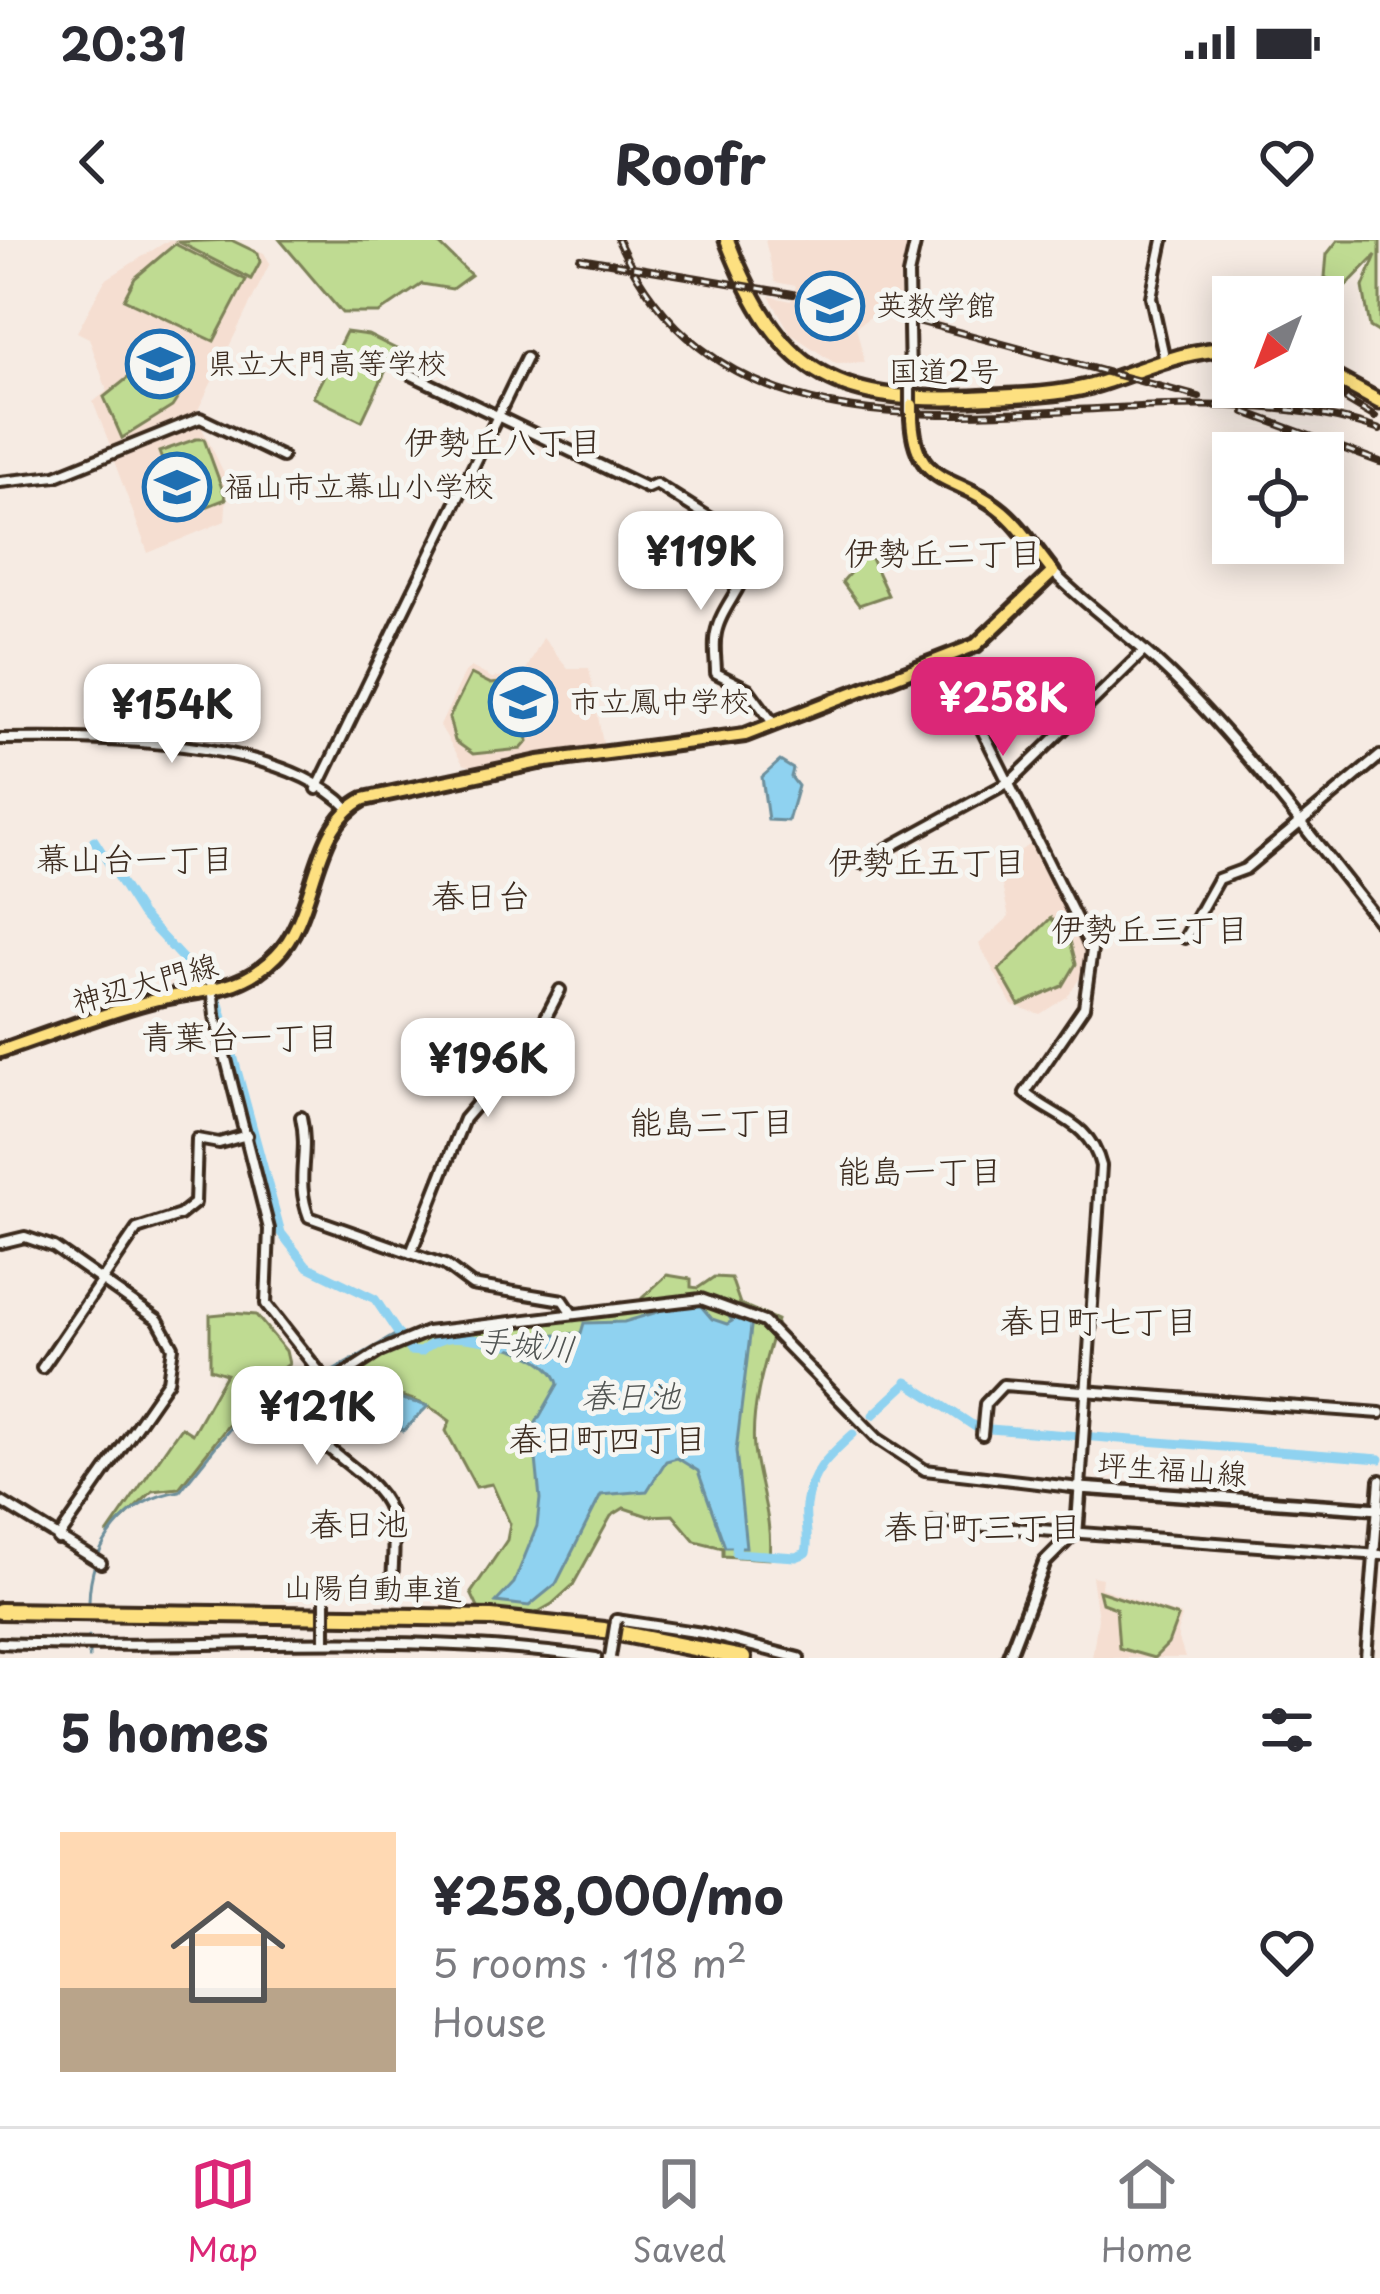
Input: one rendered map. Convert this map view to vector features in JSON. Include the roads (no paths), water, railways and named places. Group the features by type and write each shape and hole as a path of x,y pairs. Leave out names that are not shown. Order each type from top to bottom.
{"highway":[{"name":"国道2号","path":"730,240 757,310 791,351 858,391 911,402 1034,396 1087,387 1165,358 1212,350"},
{"path":"1344,386 1380,405"},
{"name":"山陽自動車道","path":"0,1616 490,1626 706,1658"},
{"name":"山陽自動車道","path":"172,1620 491,1618 622,1633 742,1658"}],"main road":[{"path":"348,808 380,794 474,773 726,740 946,658 987,638 1053,572 998,508 923,464 914,448 911,402"},
{"name":"神辺大門線","path":"0,1051 162,998 212,992 259,973 290,940 334,828 348,808"},
{"name":"坪生福山線","path":"1077,1530 1080,1488 1378,1509"},
{"path":"1008,1658 1045,1562 1077,1530"}],"street":[{"path":"911,402 907,295 916,240"},
{"path":"1162,240 1151,285 1165,358"},
{"path":"317,789 526,358"},
{"path":"412,375 647,488 656,484 746,540 749,551 743,578 716,629 716,673 748,689 772,723"},
{"path":"0,482 56,476 200,418 282,457"},
{"path":"1053,572 1144,651 1271,782 1380,923"},
{"path":"861,863 1011,781 1144,651"},
{"path":"392,1588 392,1520 384,1500 310,1434 295,1410 324,1378 427,1332 677,1299 736,1308 764,1322 878,1439 908,1462 943,1475 1080,1488 1101,1166 1091,1138 1079,1125 1025,1093 1084,1007 1092,950 946,658"},
{"path":"0,740 150,740 191,746 253,759 348,808"},
{"path":"1185,938 1218,879 1245,869 1380,756"},
{"path":"200,970 212,992 272,1247 266,1304 324,1378"},
{"path":"410,1253 464,1119 537,1034 560,990"},
{"path":"301,1117 308,1142 297,1181 309,1217 445,1265 472,1285 563,1300 571,1312"},
{"path":"42,1368 141,1225 175,1217 195,1203 197,1139 219,1143 247,1135"},
{"path":"0,1243 25,1237 44,1242 158,1320 171,1341 173,1365 168,1381 58,1539"},
{"path":"982,1431 985,1404 1003,1385 1380,1413"},
{"path":"1366,1658 1380,1480"},
{"path":"0,1501 99,1562"},
{"path":"933,1522 1377,1554"},
{"path":"1077,1530 1090,1538"},
{"path":"325,1594 326,1640"},
{"path":"610,1658 616,1620 702,1633 799,1658"},
{"path":"0,1643 326,1640 505,1646 596,1658"}],"water":[{"path":"780,761 793,769 791,777 798,786 788,821 768,820 762,777"},
{"name":"春日池","path":"700,1305 712,1319 727,1324 732,1321 725,1311 752,1319 736,1451 746,1547 725,1547 698,1471 677,1458 666,1461 647,1491 601,1495 556,1584 529,1606 496,1602 514,1583 537,1526 540,1499 533,1428 558,1384 542,1363 496,1345 498,1340 581,1333 584,1323 624,1322 658,1312 658,1306"},
{"path":"391,1396 428,1406 403,1431 371,1404"}],"waterway":[{"name":"手城川","path":"94,840 141,914 206,984"},
{"name":"手城川","path":"218,1000 281,1233 307,1266 375,1299 410,1351 421,1352 451,1338 507,1345"},
{"path":"326,1375 400,1332"},
{"path":"89,1602 96,1562 114,1528 127,1515 160,1496 180,1491 259,1392 275,1382 317,1376"},
{"name":"手城川","path":"907,1382 977,1428 1380,1459"},
{"name":"手城川","path":"873,1415 904,1386"},
{"name":"手城川","path":"737,1539 736,1553 796,1557 806,1553 806,1505 812,1483 829,1457 853,1434"},
{"path":"89,1636 89,1658"}],"railway":[{"path":"618,240 680,330 760,383 855,408 959,414 1178,406 1283,409 1380,430"},
{"path":"580,258 793,294"},
{"path":"921,322 1199,397"},
{"path":"1344,396 1375,417"},
{"path":"1245,412 1380,462"}],"place":[{"name":"英数学館","path":"830,306"},
{"name":"県立大門高等学校","path":"160,364"},
{"name":"福山市立幕山小学校","path":"177,487"},
{"name":"市立鳳中学校","path":"523,702"}],"district":[{"name":"伊勢丘八丁目","path":"503,442"},
{"name":"伊勢丘二丁目","path":"943,553"},
{"name":"幕山台一丁目","path":"135,859"},
{"name":"伊勢丘五丁目","path":"927,862"},
{"name":"春日台","path":"481,896"},
{"name":"伊勢丘三丁目","path":"1150,929"},
{"name":"青葉台一丁目","path":"240,1037"},
{"name":"能島二丁目","path":"712,1122"},
{"name":"能島一丁目","path":"920,1171"},
{"name":"春日町七丁目","path":"1099,1321"},
{"name":"春日町四丁目","path":"608,1439"},
{"name":"春日池","path":"359,1524"},
{"name":"春日町三丁目","path":"983,1527"}]}
